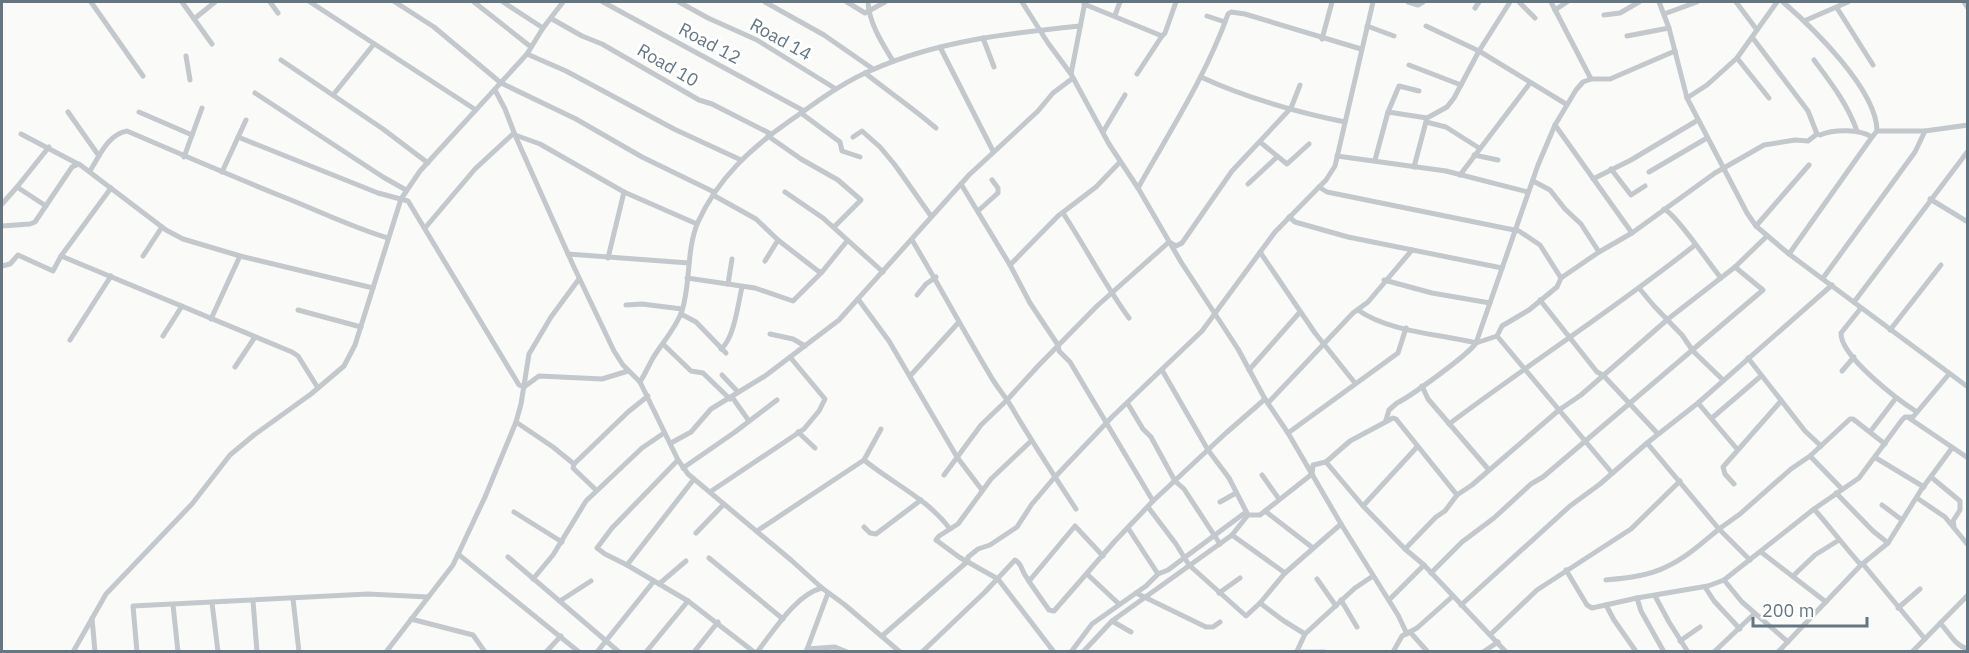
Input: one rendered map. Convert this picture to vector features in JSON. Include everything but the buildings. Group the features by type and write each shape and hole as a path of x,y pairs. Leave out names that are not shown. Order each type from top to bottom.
{"street":[{"path":"91,2 143,76"},
{"path":"182,2 212,44"},
{"path":"194,19 216,2"},
{"path":"270,2 278,13"},
{"path":"310,2 476,110"},
{"path":"395,2 434,27 501,83 576,119 642,157 714,193 756,219 778,240 820,273"},
{"path":"474,2 531,47"},
{"path":"503,2 543,28"},
{"path":"73,651 106,594 192,504 230,455 344,366 355,345 388,238 406,190 527,54 563,2"},
{"name":"Road 12","path":"603,2 802,112 840,142 842,151 860,157"},
{"name":"Road 14","path":"679,2 757,40 836,89"},
{"path":"765,2 824,35 873,69"},
{"path":"847,2 862,12 869,11 885,2"},
{"path":"868,2 869,11 881,40 893,61"},
{"path":"1022,2 1072,76 1120,162 1215,313 1408,633 1427,651"},
{"path":"671,443 691,432 708,412 738,392 752,386 839,320 961,184 1072,76 1085,2 1162,36"},
{"path":"1115,15 1120,2"},
{"path":"1137,75 1165,33 1176,2"},
{"path":"1322,39 1332,2"},
{"path":"882,636 968,561 968,557 1017,527 1038,495 1054,478 1106,423 1128,404 1138,391 1202,331 1275,232 1332,172 1372,2"},
{"path":"1408,2 1418,5 1423,2"},
{"path":"1475,8 1479,2"},
{"path":"1414,167 1426,120 1451,104 1479,51 1510,2"},
{"path":"1519,2 1535,18"},
{"path":"1551,2 1591,79"},
{"path":"1555,10 1566,2"},
{"path":"1604,15 1620,13 1639,2"},
{"path":"1661,2 1687,98 1756,226 1789,254 1968,387"},
{"path":"1664,14 1697,2"},
{"path":"1736,2 1757,30"},
{"path":"1687,98 1707,85 1737,58 1777,2"},
{"path":"1783,2 1840,60 1858,84 1872,109 1877,131"},
{"path":"1804,21 1848,2"},
{"path":"1964,2 1968,8"},
{"path":"1837,8 1873,65"},
{"path":"1138,188 1201,77 1228,15 1234,12 1361,49"},
{"path":"1208,16 1225,22"},
{"name":"Road 10","path":"552,19 602,44 699,100 712,104 770,135 801,159 838,180 861,200 834,227"},
{"path":"640,382 682,311 697,224 714,193 741,160 770,135 836,89 893,61 940,47 983,38 1040,29 1080,26"},
{"path":"1366,26 1394,36"},
{"path":"1426,26 1479,51 1566,105"},
{"path":"1627,36 1669,28"},
{"path":"1752,37 1808,111 1817,134"},
{"path":"983,38 994,67"},
{"path":"333,95 374,44"},
{"path":"1747,44 1756,44"},
{"path":"940,47 993,151"},
{"path":"1386,420 1389,410 1476,343 1528,192 1555,125 1576,90 1583,82 1591,79 1610,79 1675,51"},
{"path":"527,54 566,70 674,129 741,160"},
{"path":"186,56 190,80"},
{"path":"1737,58 1769,98"},
{"path":"281,60 428,163"},
{"path":"1814,60 1841,95 1857,131"},
{"path":"1409,65 1461,86"},
{"path":"865,73 936,128"},
{"path":"1201,77 1221,86 1291,108 1345,122"},
{"path":"1460,175 1530,83"},
{"path":"1169,242 1176,246 1182,243 1232,171 1291,108 1300,85"},
{"path":"1375,160 1388,112 1399,86 1419,91"},
{"path":"495,90 579,279 614,351 628,371 640,382 683,468 822,588 900,651"},
{"path":"255,93 406,190"},
{"path":"1103,132 1125,95"},
{"path":"184,157 202,108"},
{"path":"68,111 99,156"},
{"path":"139,112 192,135"},
{"path":"1388,112 1446,127 1479,148"},
{"path":"222,172 246,120"},
{"path":"1593,179 1631,160 1698,120"},
{"path":"1555,125 1632,233"},
{"path":"1877,131 1925,131 1968,125"},
{"path":"90,171 115,136 127,131 364,231 388,238"},
{"path":"853,136 862,131 880,147 931,216"},
{"path":"1358,310 1371,317 1406,328 1476,343 1497,336 1502,326 1529,310 1557,287 1562,279 1737,159 1764,145 1794,140 1808,141 1817,134 1857,131 1872,137"},
{"path":"1789,254 1877,131"},
{"path":"1823,278 1915,152 1925,131"},
{"path":"21,134 90,171 162,227 183,239 240,256 373,288"},
{"path":"514,134 560,154 624,192 697,224"},
{"path":"425,228 475,169 514,134"},
{"path":"238,137 358,185 408,201 502,359 519,385 524,387"},
{"path":"1649,172 1707,138"},
{"path":"1260,142 1287,164 1309,144"},
{"path":"2,204 49,147"},
{"path":"1854,302 1968,151"},
{"path":"1474,155 1498,160"},
{"path":"1337,156 1375,160 1460,175 1528,192"},
{"path":"1248,184 1277,157"},
{"path":"1010,265 1062,213 1096,187 1120,162"},
{"path":"2,226 35,222 72,167 78,164"},
{"path":"1756,226 1809,165"},
{"path":"1611,169 1630,195 1645,186"},
{"path":"978,211 997,195 998,188 992,180"},
{"path":"1533,181 1550,190 1564,209 1581,224 1599,252"},
{"path":"961,184 1030,303 1058,345 1059,351 1070,362 1154,501"},
{"path":"17,186 46,206"},
{"path":"1319,187 1327,192 1514,229 1540,245 1562,279"},
{"path":"2,266 10,264 18,255 53,271 60,256 111,188"},
{"path":"608,258 624,192"},
{"path":"785,192 834,227 883,272"},
{"path":"1930,199 1968,222"},
{"path":"1667,209 1720,278"},
{"path":"1062,213 1089,253 1117,304 1129,318"},
{"path":"1289,217 1295,222 1348,237 1423,253 1432,252 1502,268"},
{"path":"143,256 162,227"},
{"path":"1405,549 1457,495 1559,410 1581,395 1668,319 1734,267 1767,236"},
{"path":"765,261 778,240"},
{"path":"912,240 936,277 991,377 1076,509"},
{"path":"687,278 769,291 793,301 847,241"},
{"path":"944,475 981,425 1058,345 1169,242"},
{"path":"1449,424 1639,288 1695,245"},
{"path":"922,651 1016,560 1049,610 1054,611 1148,507 1266,401 1323,343 1368,302 1384,280 1412,250"},
{"path":"1260,252 1300,312 1355,383"},
{"path":"568,254 689,263"},
{"path":"60,256 298,356 318,388"},
{"path":"211,318 240,256"},
{"path":"728,284 732,259"},
{"path":"1890,330 1941,265"},
{"path":"1431,573 1462,542 1494,518 1531,484 1586,442 1763,290 1734,267"},
{"path":"70,340 111,276"},
{"path":"917,296 926,284 936,277"},
{"path":"386,651 453,565 485,497 516,422 529,354 536,339 579,279"},
{"path":"1384,280 1432,293 1490,303"},
{"path":"1461,605 1570,506 1698,403 1833,285"},
{"path":"626,305 642,304 682,311 696,321 724,351 731,333 742,287"},
{"path":"1639,288 1668,319 1693,351 1723,380"},
{"path":"858,299 875,319 957,457 982,490"},
{"path":"1540,300 1597,372 1603,375 1658,434"},
{"path":"163,336 182,306"},
{"path":"1862,308 1841,335 1843,341 1874,380 1917,412"},
{"path":"298,310 361,327"},
{"path":"1249,370 1300,312"},
{"path":"910,376 959,322"},
{"path":"1288,433 1398,353 1406,328"},
{"path":"770,334 793,339 805,346"},
{"path":"1497,336 1612,473"},
{"path":"234,367 255,337"},
{"path":"663,344 691,371 700,371 712,380 731,398 749,422"},
{"path":"710,492 809,424 825,399 790,357"},
{"path":"1842,371 1854,357"},
{"path":"1748,358 1805,431 1821,446"},
{"path":"1162,370 1209,450 1229,478 1247,514"},
{"path":"524,387 539,376 602,379 628,371"},
{"path":"1566,570 1588,608 1705,587 1724,580 1814,509 1859,478 1902,420 1917,412 1949,374"},
{"path":"722,375 738,392"},
{"path":"1712,418 1761,376"},
{"path":"1422,386 1428,399 1489,470"},
{"path":"596,490 576,473 573,468 574,464 648,396"},
{"path":"1870,432 1896,398"},
{"path":"683,468 777,400"},
{"path":"1734,484 1725,474 1723,467 1781,401"},
{"path":"1698,403 1737,449"},
{"path":"1128,404 1143,429 1151,437 1175,481 1184,489 1220,544"},
{"path":"1909,418 1968,458"},
{"path":"1071,651 1092,624 1146,586 1158,574 1168,570 1247,514 1260,515 1312,474 1313,465 1326,462 1350,441 1386,420 1396,419 1457,495"},
{"path":"1606,580 1644,574 1666,567 1693,551 1838,433 1850,419 1885,444"},
{"path":"516,422 554,447 574,464"},
{"path":"757,531 864,460 881,429"},
{"path":"798,432 815,448"},
{"path":"533,579 562,542 586,501 642,448 664,433"},
{"path":"1031,441 997,472 962,520 937,538 937,542 998,579 1054,651"},
{"path":"1647,443 1719,529 1750,560"},
{"path":"1363,506 1417,447"},
{"path":"1778,651 1862,564 1888,543 1952,448"},
{"path":"1810,456 1842,489"},
{"path":"1876,458 1924,487"},
{"path":"678,460 597,545 598,550 688,601 756,651 807,594 822,588"},
{"path":"864,460 935,511 950,529"},
{"path":"1326,462 1363,506 1424,565 1506,651"},
{"path":"1262,475 1279,499"},
{"path":"1931,477 1960,501 1960,510 1953,521 1954,528"},
{"path":"627,565 694,479"},
{"path":"1491,634 1537,590 1623,535 1648,515 1680,481"},
{"path":"1220,502 1236,493"},
{"path":"1836,493 1888,543"},
{"path":"1917,498 1945,517 1968,545"},
{"path":"864,527 870,533 876,534 921,500"},
{"path":"696,533 724,504"},
{"path":"1882,505 1902,520"},
{"path":"1148,507 1189,566 1246,616 1285,573 1341,524"},
{"path":"1814,509 1925,639"},
{"path":"1265,511 1313,548"},
{"path":"514,512 562,542"},
{"path":"1083,651 1112,621 1232,535 1247,514"},
{"path":"1028,580 1075,526 1103,556"},
{"path":"1128,528 1158,574"},
{"path":"1232,535 1285,573"},
{"path":"1792,576 1815,555 1839,540"},
{"path":"1761,552 1826,602"},
{"path":"458,554 579,651"},
{"path":"508,557 619,651"},
{"path":"709,558 783,619"},
{"path":"597,651 657,583 686,561"},
{"path":"1389,600 1424,565"},
{"path":"1087,574 1119,604"},
{"path":"1324,651 1297,651 1305,634 1341,600 1373,576"},
{"path":"1219,593 1240,578"},
{"path":"1317,579 1336,606"},
{"path":"1724,580 1754,614 1788,642"},
{"path":"560,602 591,581"},
{"path":"1705,587 1714,601 1740,629"},
{"path":"1898,608 1920,589"},
{"path":"828,593 807,650 835,647 847,651"},
{"path":"1136,593 1206,627 1213,627 1220,621"},
{"path":"137,651 133,606 368,594 428,597"},
{"path":"1912,651 1968,595"},
{"path":"1393,651 1398,640 1453,596"},
{"path":"1655,596 1688,651"},
{"path":"293,598 299,651"},
{"path":"1637,598 1641,611 1664,651"},
{"path":"1341,600 1357,627"},
{"path":"253,601 257,651"},
{"path":"646,651 688,601"},
{"path":"212,603 218,651"},
{"path":"1260,603 1305,634"},
{"path":"173,605 178,651"},
{"path":"1606,605 1635,650"},
{"path":"1714,651 1754,614"},
{"path":"92,618 95,651"},
{"path":"411,619 473,635 482,650"},
{"path":"1112,621 1131,632"},
{"path":"694,651 718,622"},
{"path":"1940,623 1958,645 1968,649"},
{"path":"1680,641 1700,627"},
{"path":"546,651 561,636"},
{"path":"1483,651 1498,642"}]}
